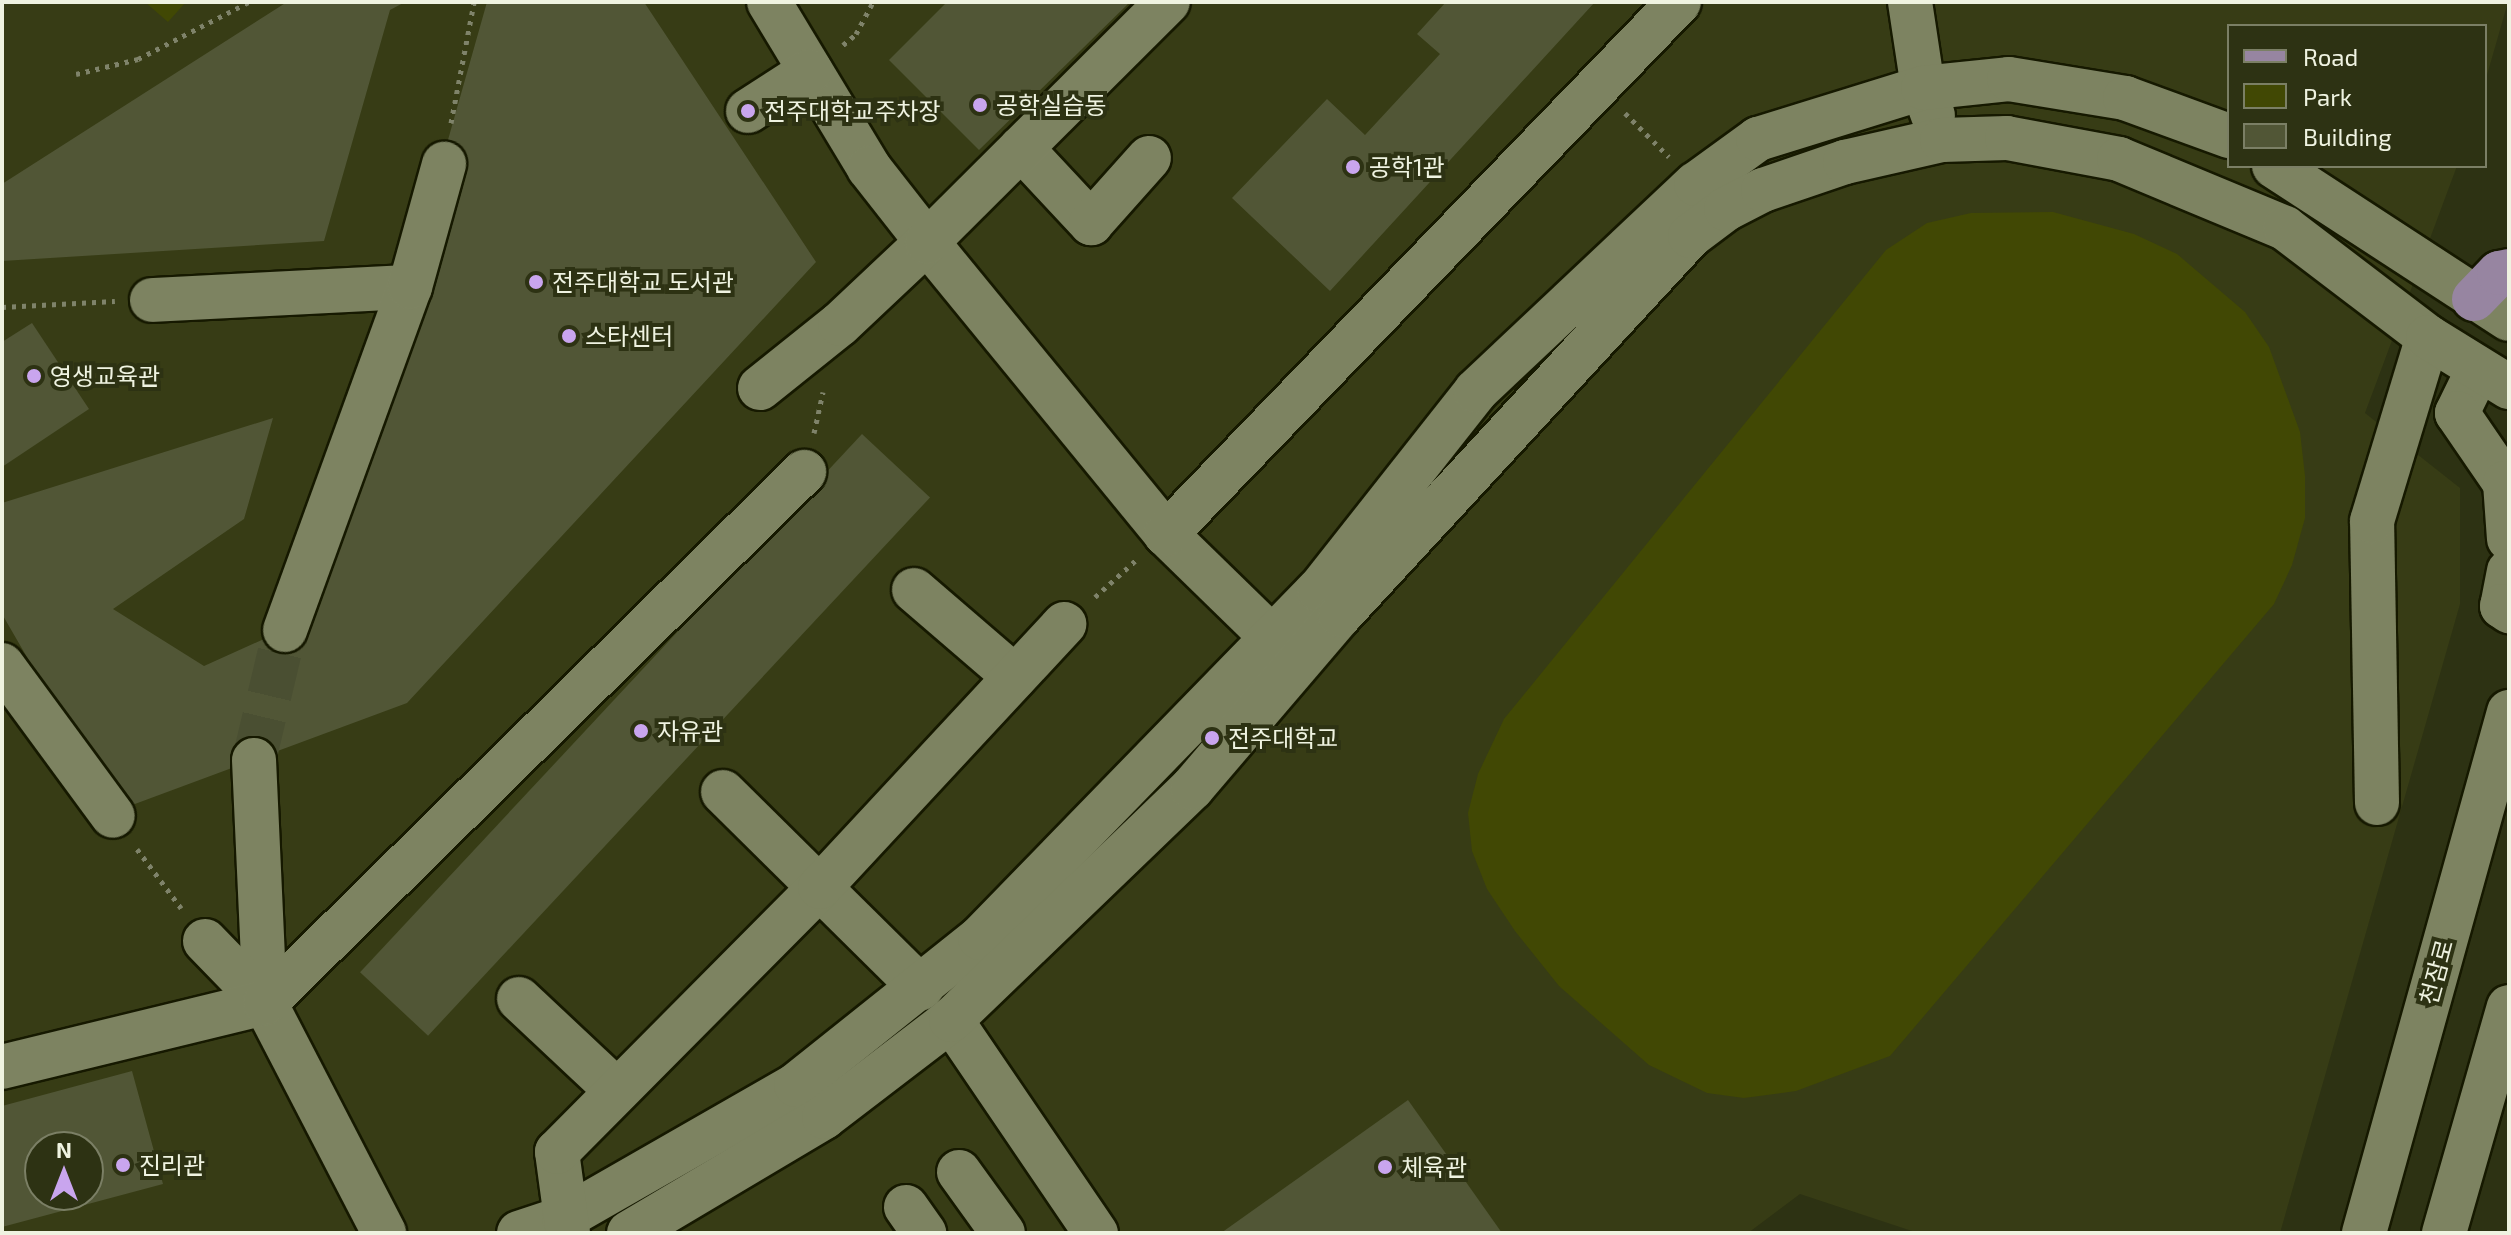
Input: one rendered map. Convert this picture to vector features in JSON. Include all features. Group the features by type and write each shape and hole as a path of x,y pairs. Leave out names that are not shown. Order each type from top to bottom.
{"main road":[{"path":"2491,309 2499,273 2509,271"}],"street":[{"path":"769,2 869,168 927,242 1166,534 1285,651"},
{"path":"760,388 840,324 927,242 1168,2"},
{"path":"1166,534 1679,2"},
{"path":"1910,2 1923,88 1942,140"},
{"path":"748,111 810,71"},
{"path":"629,1233 824,1117 951,1020 1192,788 1285,651 1319,590 1476,391 1696,184 1758,139 1923,88 2009,79 2125,98 2227,135"},
{"path":"519,1233 566,1226 796,1085 921,988 980,938 1285,651 1690,236 1726,209 1763,190 1845,162 1942,140 2007,138 2119,159 2285,228 2428,337 2494,379 2457,413 2505,483 2509,539"},
{"path":"1021,148 1091,223 1149,158"},
{"path":"285,630 410,287 444,164"},
{"path":"2277,168 2491,309"},
{"path":"152,300 410,287"},
{"path":"2377,803 2372,521 2428,337"},
{"path":"2,1067 265,1003 804,472"},
{"path":"2509,571 2502,606 2509,611"},
{"path":"914,590 1015,677"},
{"path":"566,1226 557,1152 820,887 1064,624"},
{"path":"2,665 19,715 113,816"},
{"name":"천잠로","path":"2364,1233 2509,712"},
{"path":"254,760 265,1003"},
{"path":"723,792 921,988"},
{"path":"205,941 265,1003 384,1233"},
{"path":"519,999 617,1091"},
{"path":"2444,1233 2509,1007"},
{"path":"951,1020 1096,1233"},
{"path":"959,1172 1003,1233"}],"path":[{"path":"76,74 138,59 249,2"},
{"path":"444,164 474,2"},
{"path":"810,71 856,34 873,2"},
{"path":"1598,86 1696,184"},
{"path":"2,307 152,300"},
{"path":"804,472 825,383"},
{"path":"1064,624 1166,534"},
{"path":"113,816 205,941"}],"shaded area":[{"name":"전주대학교","path":"2,2 2508,2 2487,75 2487,24 2227,24 2227,168 2456,168 2365,413 2460,488 2460,604 2280,1233 1918,1233 1800,1194 1748,1233 2,1233"}],"green space":[{"path":"145,2 186,2 168,22"},
{"path":"2053,212 2134,234 2177,254 2245,312 2269,347 2300,432 2305,476 2305,518 2292,565 2274,604 1890,1056 1796,1091 1744,1098 1707,1093 1649,1065 1559,986 1515,931 1487,889 1472,851 1468,813 1478,774 1504,719 1886,250 1927,223 1971,213"}],"building":[{"path":"287,2 405,2 390,10 324,241 2,261 2,184"},
{"name":"스타센터","path":"487,2 644,2 816,262 407,703 116,811 2,614 2,503 273,418 244,519 113,609 204,666 313,617"},
{"name":"공학실습동","path":"947,2 1130,2 979,150 889,60"},
{"name":"공학1관","path":"1446,2 1595,2 1330,291 1232,198 1327,99 1365,135 1440,54 1417,34"},
{"name":"영생교육관","path":"32,323 89,409 2,467 2,342"},
{"name":"자유관","path":"862,434 930,497 428,1036 360,972"},
{"name":"진리관","path":"132,1071 163,1184 104,1200 104,1131 24,1131 24,1211 62,1211 2,1227 2,1106"},
{"name":"체육관","path":"1408,1100 1502,1233 1221,1233"}],"tunnel":[{"path":"254,760 285,630"}],"place":[{"name":"공학실습동","path":"980,105"},
{"name":"전주대학교주차장","path":"748,111"},
{"name":"공학1관","path":"1353,167"},
{"name":"전주대학교 도서관","path":"536,282"},
{"name":"스타센터","path":"569,336"},
{"name":"영생교육관","path":"34,376"},
{"name":"자유관","path":"641,731"},
{"name":"전주대학교","path":"1212,738"},
{"name":"진리관","path":"123,1165"},
{"name":"체육관","path":"1385,1167"}]}
